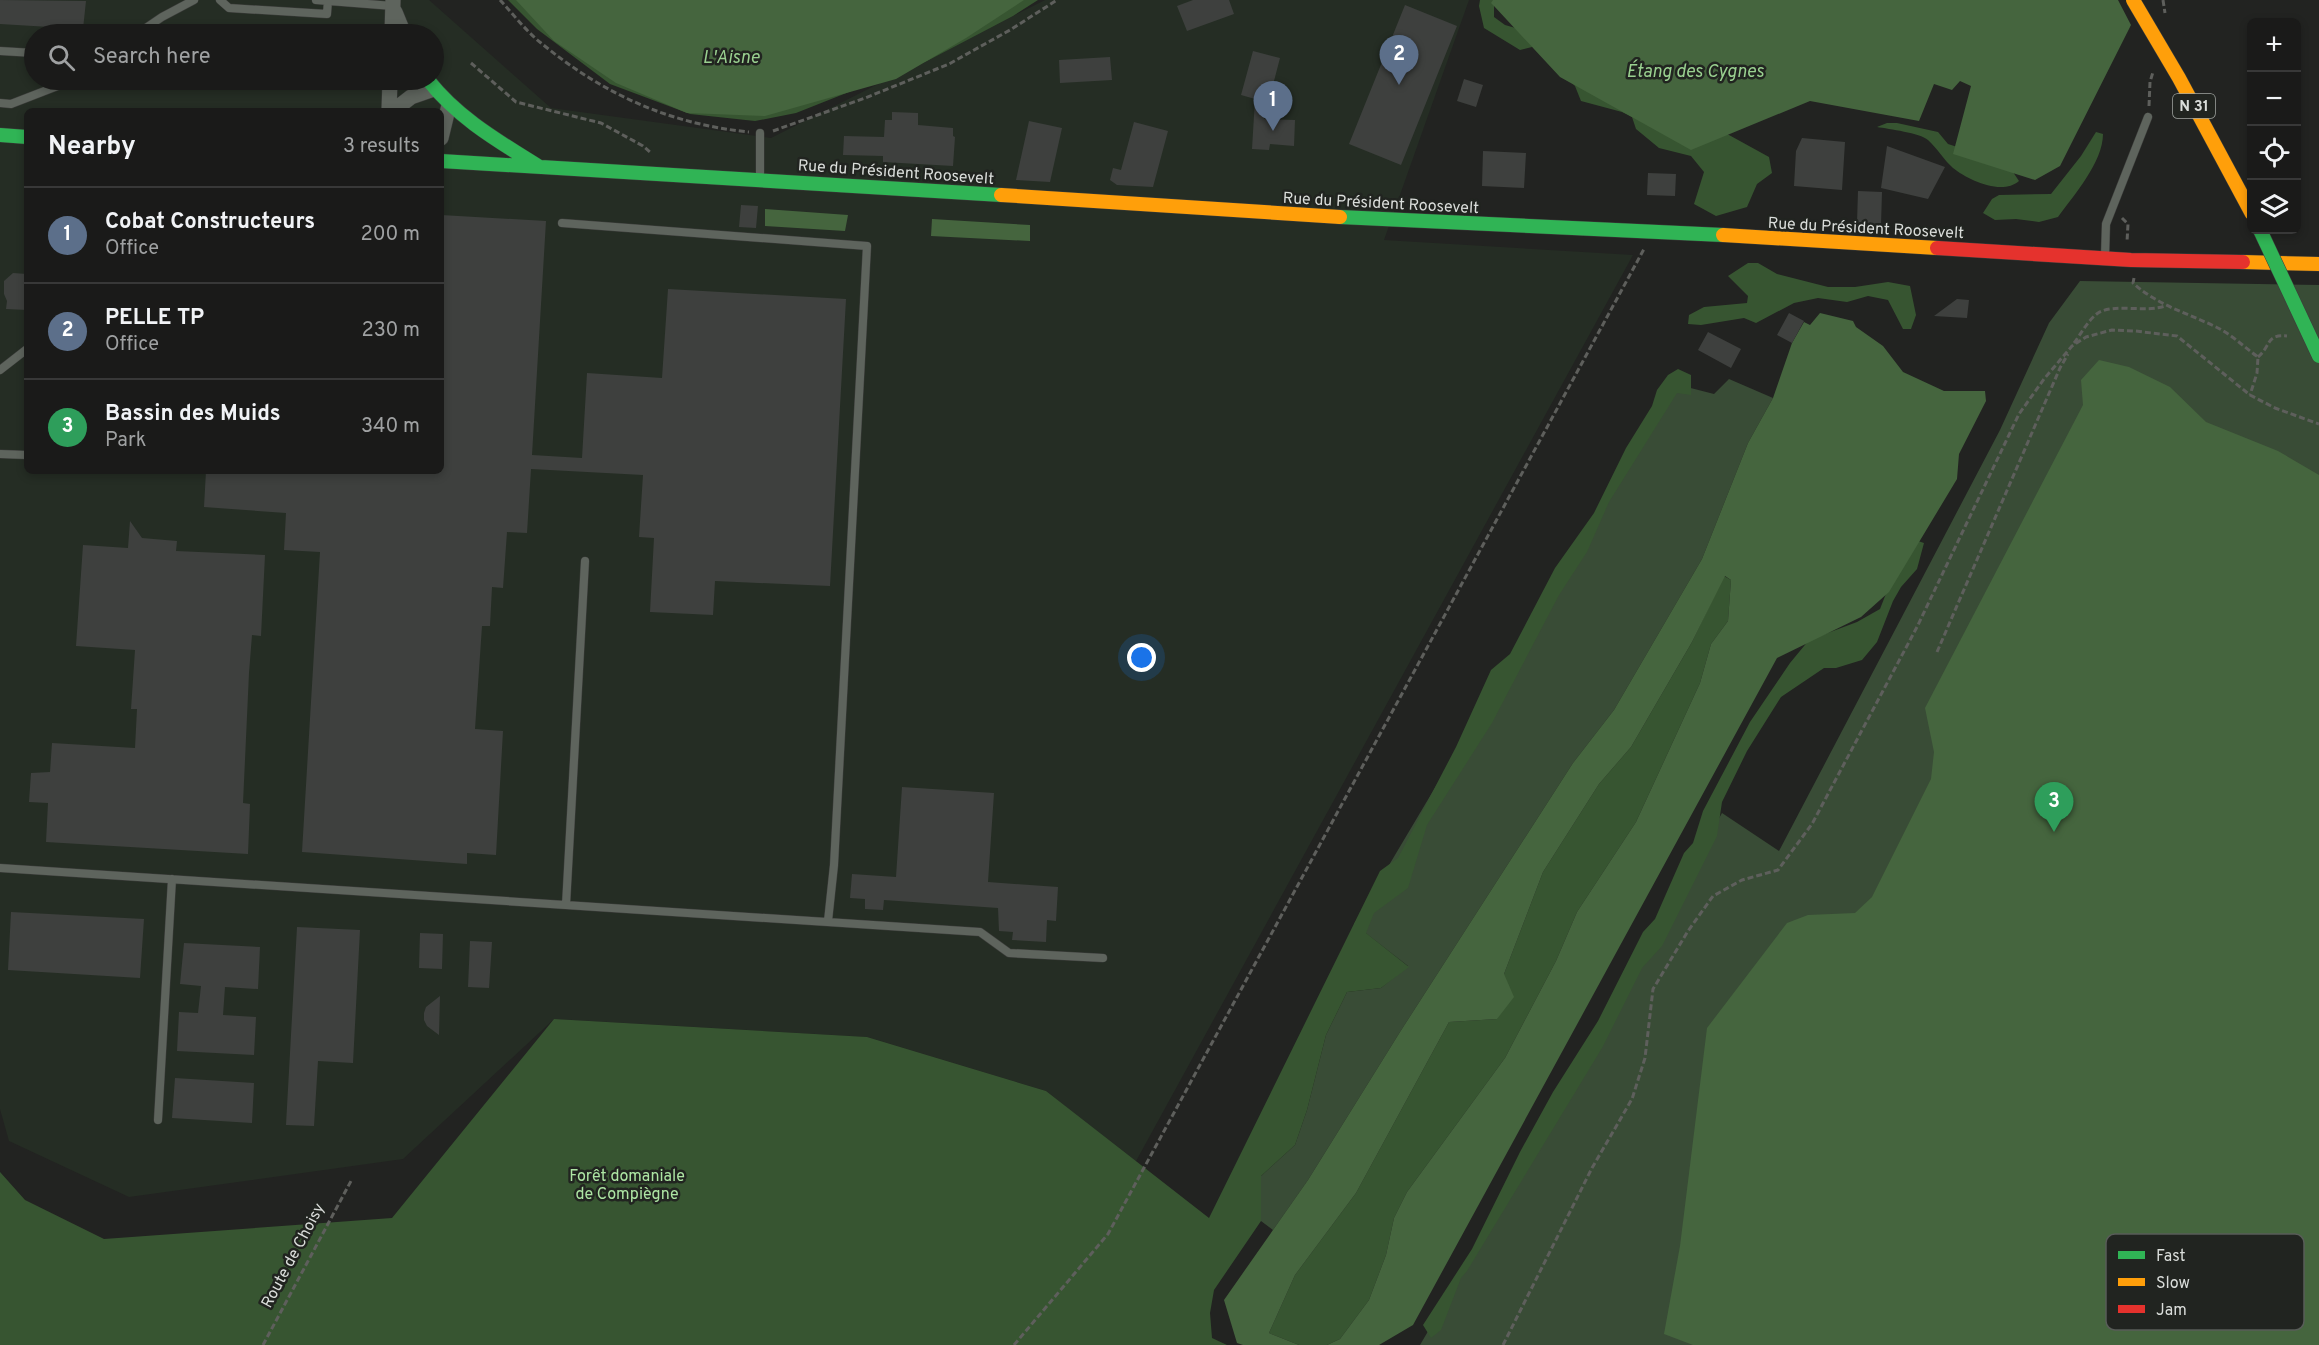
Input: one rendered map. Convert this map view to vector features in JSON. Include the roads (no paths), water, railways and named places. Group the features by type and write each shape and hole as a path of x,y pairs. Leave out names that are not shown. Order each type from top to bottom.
{"street":[{"name":"N 31","path":"2133,0 2179,78 2247,204"},
{"path":"392,24 393,3"},
{"path":"393,3 400,24"},
{"path":"390,90 391,108"},
{"path":"395,108 422,90"},
{"path":"436,90 450,105 483,131 538,166"},
{"path":"444,127 450,105"},
{"path":"0,135 24,137"},
{"name":"Rue du Président Roosevelt","path":"444,161 760,179 1353,218 1653,231 2131,260 2319,264"},
{"path":"2262,234 2319,356"}],"lane":[{"path":"152,24 194,0"},
{"path":"220,0 229,8 327,14 328,1"},
{"path":"316,0 393,3"},
{"path":"0,51 24,52"},
{"path":"0,103 11,104 48,90"},
{"path":"2105,257 2106,224 2148,117"},
{"path":"760,133 760,179"},
{"path":"562,223 867,246 834,865 828,921"},
{"path":"0,370 24,351"},
{"path":"0,454 24,455"},
{"path":"566,905 585,561"},
{"path":"0,868 980,932 1009,952 1103,958"},
{"path":"158,1120 172,879"}],"water":[{"name":"L'Aisne","path":"516,0 1024,0 966,38 896,79 765,116 687,113 616,83 554,41"},
{"name":"Étang des Cygnes","path":"1493,0 2118,0 2131,25 2060,166 2035,180 1953,154 1971,86 1960,81 1952,90 1934,84 1919,121 1810,101 1691,150 1560,77 1491,3"},
{"path":"765,209 848,215 845,231 765,226"},
{"path":"932,219 1030,225 1030,241 931,236"},
{"path":"1820,313 1853,321 1856,327 1883,346 1903,372 1944,391 1985,391 1986,401 1959,454 1957,479 1889,592 1861,617 1777,658 1413,1325 1379,1345 1327,1345 1340,1339 1369,1300 1386,1255 1394,1218 1407,1192 1505,1058 1556,961 1577,912 1636,822 1700,683 1711,644 1728,621 1731,580 1725,576 1692,642 1631,747 1599,784 1543,872 1504,974 1514,997 1497,1019 1449,1022 1356,1193 1295,1275 1269,1333 1299,1345 1243,1345 1237,1343 1224,1300 1308,1180 1573,763 1614,710 1702,559 1748,443 1773,398 1792,343 1804,322 1810,325"},
{"path":"2099,360 2129,367 2170,387 2206,422 2278,451 2319,475 2319,1345 1693,1345 1664,1334 1680,1246 1707,1028 1787,923 1808,915 1855,913 1872,897 1931,779 1934,752 1925,708 2083,405 2081,380"}],"place":[{"name":"PELLE TP","path":"1399,85"},
{"name":"Cobat Constructeurs","path":"1273,131"},
{"name":"Bassin des Muids","path":"2054,832"}],"park label":[{"name":"Forêt domaniale de Compiègne","path":"627,1184"}]}
